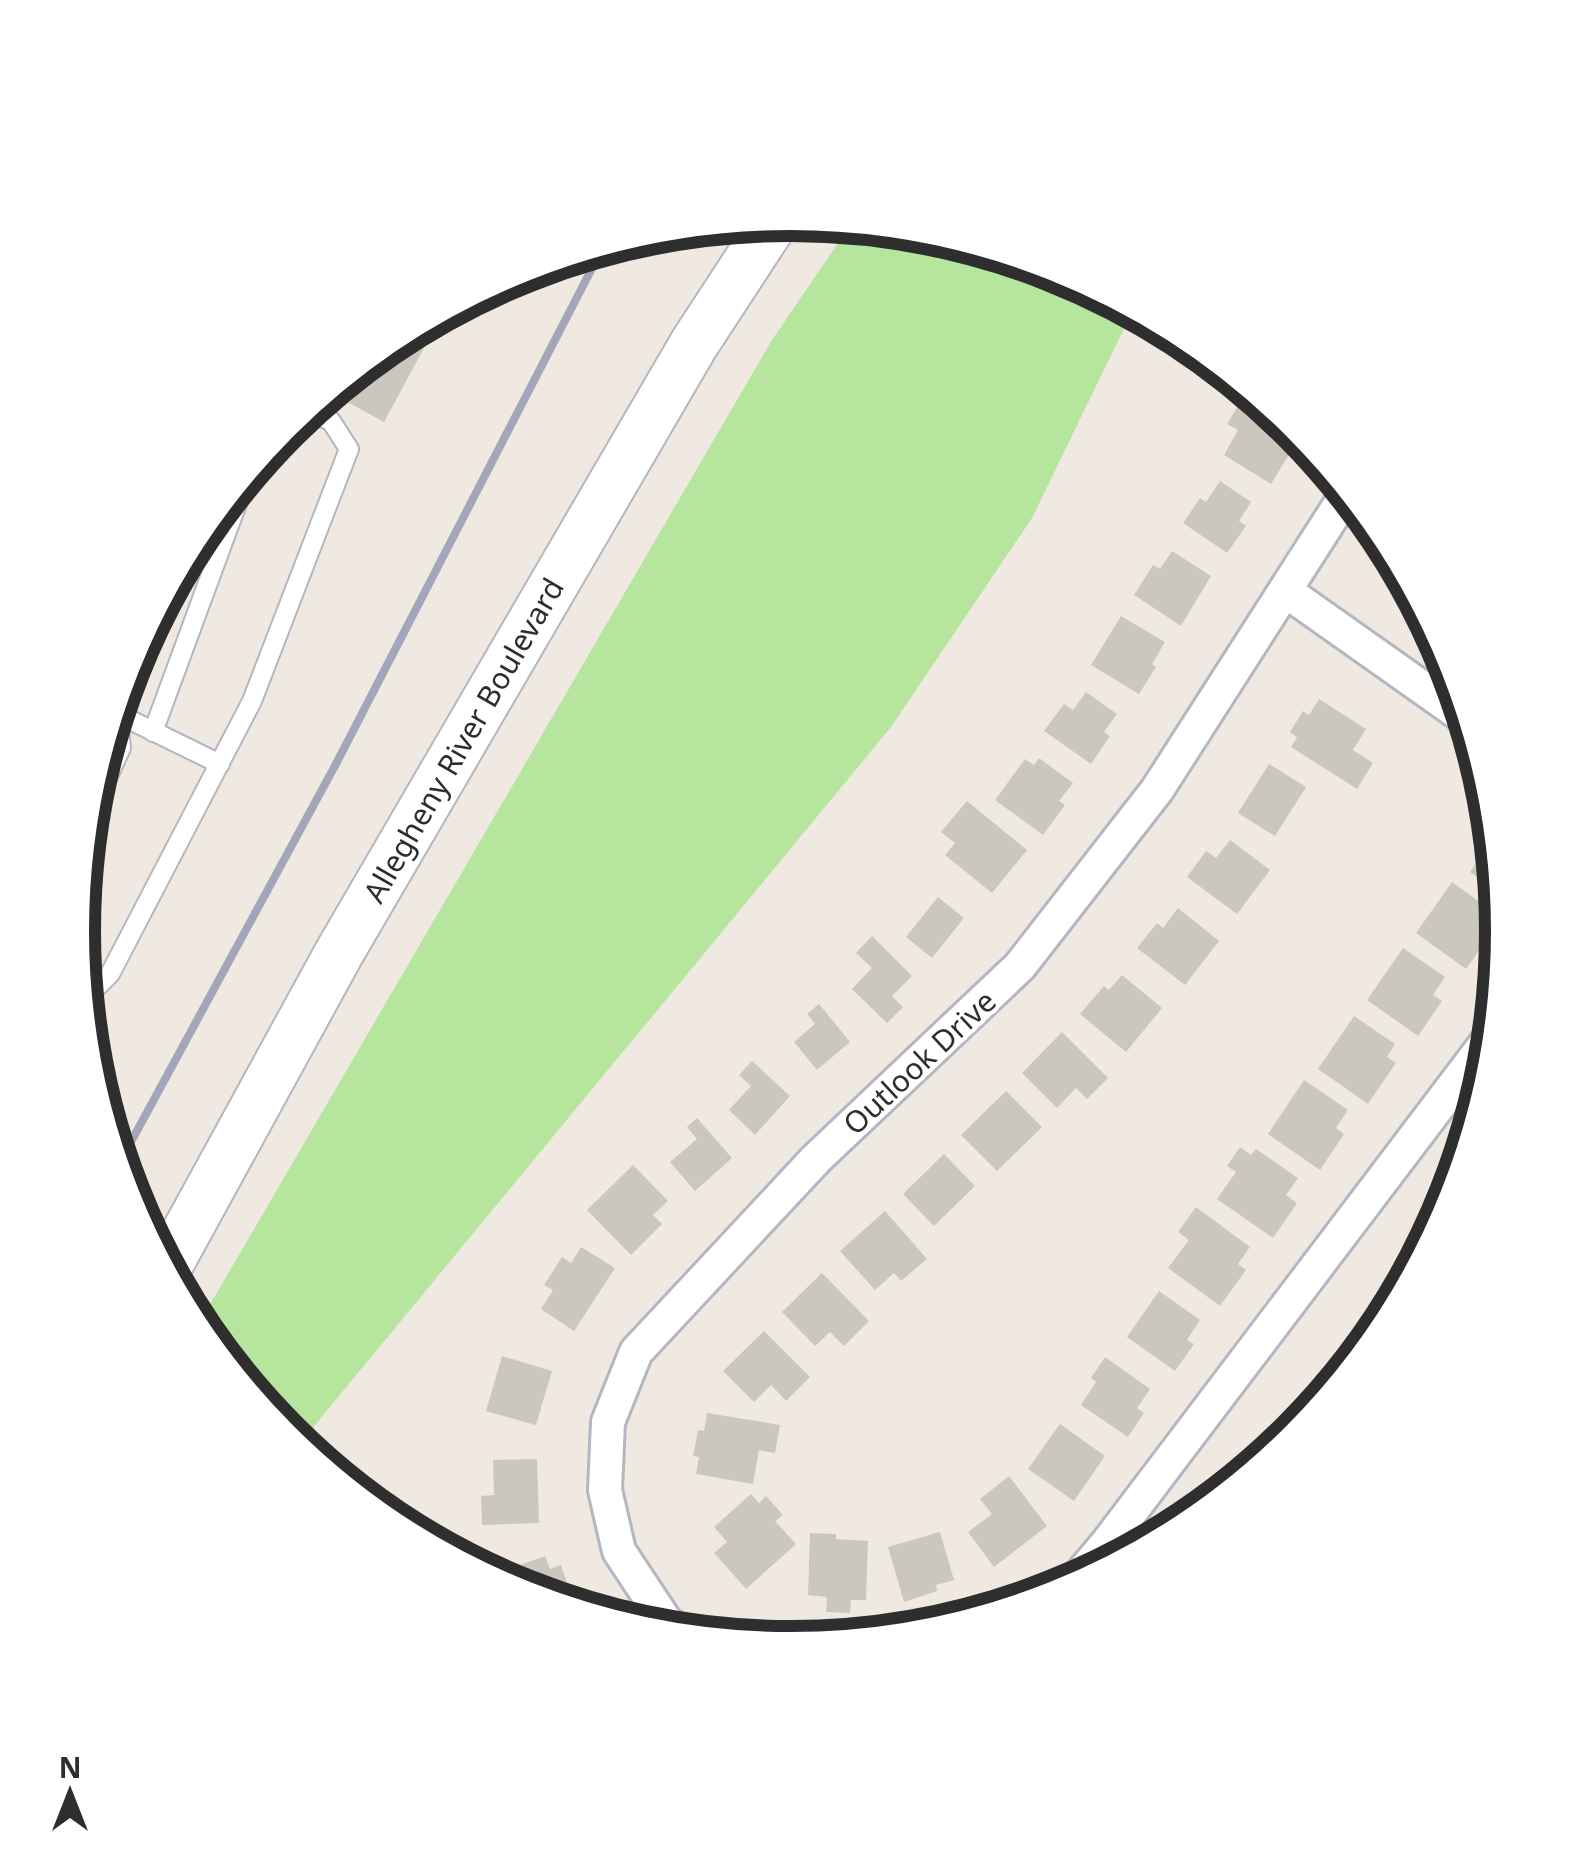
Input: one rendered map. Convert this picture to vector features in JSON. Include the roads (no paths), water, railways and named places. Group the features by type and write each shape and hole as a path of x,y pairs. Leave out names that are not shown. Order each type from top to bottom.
{"main road":[{"name":"Allegheny River Boulevard","path":"175,1253 339,952 694,344 764,237"}],"street":[{"name":"Outlook Drive","path":"661,1615 619,1550 605,1490 608,1422 636,1352 816,1159 1020,966 1157,790 1340,505"},
{"path":"1286,592 1448,706"},
{"path":"1096,1556 1474,1059"}],"lane":[{"path":"97,988 110,974 252,700 348,449 331,421 323,417"},
{"path":"153,732 232,518"},
{"path":"129,718 220,764"}],"railway":[{"path":"129,1145 337,762 594,265"}]}
